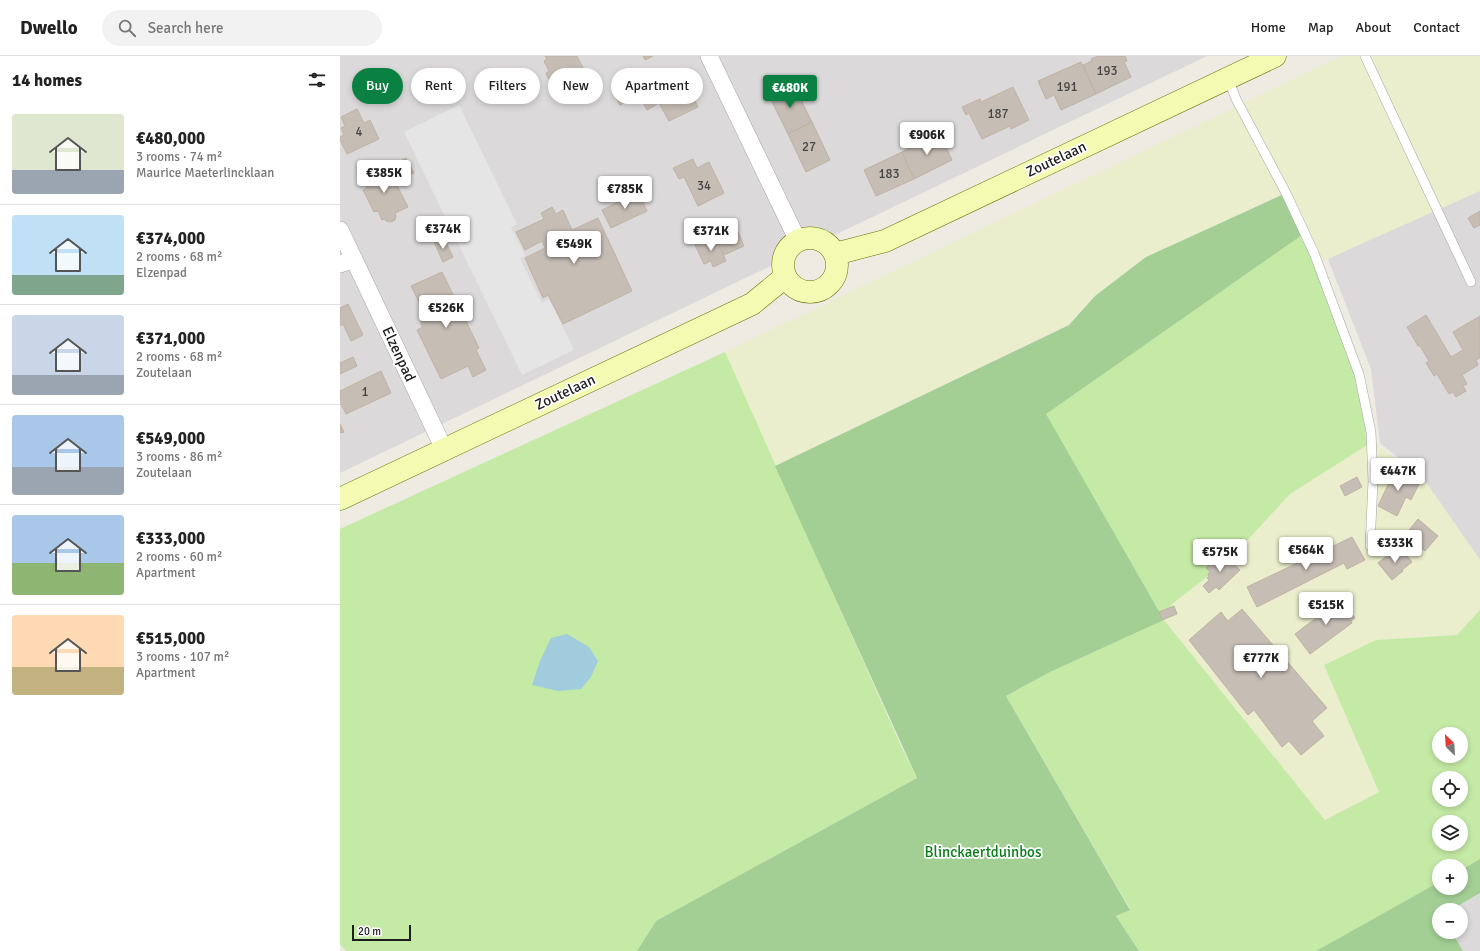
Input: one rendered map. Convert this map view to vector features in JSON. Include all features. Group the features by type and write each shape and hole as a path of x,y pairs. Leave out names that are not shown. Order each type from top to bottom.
{"street":[{"path":"709,56 798,241"},
{"name":"Zoutelaan","path":"835,254 885,241 1275,56"},
{"name":"Elzenpad","path":"340,230 347,262 444,449"},
{"path":"809,238 819,240 828,245 835,254 837,264 836,275 830,284 822,290 811,292 801,291 792,286 785,277 783,267 784,256 790,247 798,241 809,238"},
{"name":"Zoutelaan","path":"340,499 752,304 785,277"}],"lane":[{"path":"1365,56 1471,282"},
{"path":"1228,78 1236,98 1286,192 1314,253 1359,374 1371,432 1373,481 1370,546"}],"shaded area":[{"path":"340,56 1207,56 340,473"},
{"path":"459,105 517,224 511,227 525,256 520,258 542,303 549,299 574,350 522,375 404,132"},
{"path":"1480,190 1480,560 1423,478 1380,443 1371,369 1328,259 1433,210"},
{"path":"1480,893 1480,951 1463,951 1456,939 1468,939 1468,903 1463,903"}],"green space":[{"path":"1341,56 1480,56 1480,191 1323,261 1289,191 1146,257 1095,296 1069,324 775,466 725,352"},
{"name":"Blinckaertduinbos","path":"1286,193 1305,233 1046,414 1164,620 1050,672 1006,696 1130,910 1116,916 1139,951 637,951 656,921 917,778 775,466 1069,325 1095,296 1146,257"},
{"path":"1305,233 1362,382 1372,442 1290,494 1230,559 1172,604 1164,620 1045,414"},
{"path":"725,352 902,748 917,778 656,921 637,951 346,951 340,944 340,529"},
{"path":"1372,442 1423,478 1480,560 1480,610 1457,635 1376,640 1324,665 1379,792 1325,820 1164,620 1172,604 1230,559 1290,494"},
{"path":"1480,610 1480,859 1468,866 1468,859 1432,859 1432,886 1316,951 1139,951 1116,916 1130,909 1006,696 1050,672 1164,620 1325,820 1379,792 1324,665 1376,640 1457,635"},
{"path":"1480,859 1480,893 1463,903 1432,903 1432,939 1456,939 1463,951 1316,951 1432,886 1432,895 1468,895 1468,866"}],"water":[{"path":"567,634 589,647 598,661 591,677 581,689 558,691 532,685 540,661 551,638"}],"building":[{"path":"545,56 577,56 583,68 548,69 544,61 547,59"},
{"path":"643,56 653,56 645,60"},
{"path":"1098,56 1125,56 1127,61 1124,62 1131,77 1096,94 1083,65 1092,61 1091,59"},
{"path":"1081,62 1096,94 1061,110 1054,95 1046,99 1038,81"},
{"path":"793,84 812,122 788,134 769,96"},
{"path":"1013,87 1029,120 1011,129 1010,126 982,139 969,113 966,115 962,107 980,99 981,102"},
{"path":"644,104 657,104 647,110"},
{"path":"660,104 697,104 698,107 669,121"},
{"path":"357,109 364,123 370,120 379,139 347,154 340,140 340,137 344,135 341,128 345,126 341,117"},
{"path":"812,122 830,160 806,172 788,134"},
{"path":"940,134 952,160 914,179 902,152"},
{"path":"902,152 914,179 876,196 864,170"},
{"path":"406,158 414,173 403,178 396,163"},
{"path":"693,159 697,168 709,162 724,193 698,206 684,177 679,179 673,168"},
{"path":"387,166 408,207 395,213 395,220 391,222 384,219 382,220 378,211 374,212 363,190 367,188 362,178"},
{"path":"638,192 647,211 611,228 602,210"},
{"path":"552,207 556,214 563,210 572,230 598,218 632,291 563,324 548,295 543,298 525,258 545,248 542,241 525,250 516,232 544,219 541,213"},
{"path":"1480,211 1480,225 1474,228 1468,218"},
{"path":"736,227 744,246 724,255 715,236"},
{"path":"715,236 726,261 713,267 711,261 704,264 695,245"},
{"path":"444,238 453,257 443,262 434,242"},
{"path":"442,272 479,348 476,350 486,370 473,377 468,366 441,379 417,330 423,327 421,325 421,321 427,318 411,286"},
{"path":"348,304 363,335 351,341 343,324 340,326 340,308"},
{"path":"1426,315 1451,357 1463,350 1453,332 1480,316 1480,358 1476,360 1478,365 1462,375 1467,384 1463,386 1466,391 1456,397 1453,392 1449,394 1437,374 1434,376 1426,363 1429,361 1407,327"},
{"path":"353,357 357,366 340,374 340,363"},
{"path":"381,371 391,393 346,414 340,402 340,391"},
{"path":"340,424 344,432 340,433"},
{"path":"1395,470 1420,482 1411,500 1406,497 1397,516 1378,506"},
{"path":"1357,477 1362,487 1345,496 1340,486"},
{"path":"1418,519 1438,536 1425,551 1405,535"},
{"path":"1352,537 1365,560 1347,569 1344,563 1257,607 1247,587"},
{"path":"1395,549 1399,554 1403,551 1412,562 1392,580 1378,563"},
{"path":"1221,553 1240,570 1219,590 1216,587 1209,593 1203,586 1209,580 1207,578 1210,572 1206,568"},
{"path":"1345,596 1353,607 1349,610 1355,618 1351,621 1352,623 1310,654 1295,634"},
{"path":"1174,606 1177,614 1162,620 1159,612"},
{"path":"1242,609 1327,708 1312,721 1324,736 1301,755 1289,741 1282,747 1254,710 1248,715 1189,640 1221,612 1228,621"}]}
